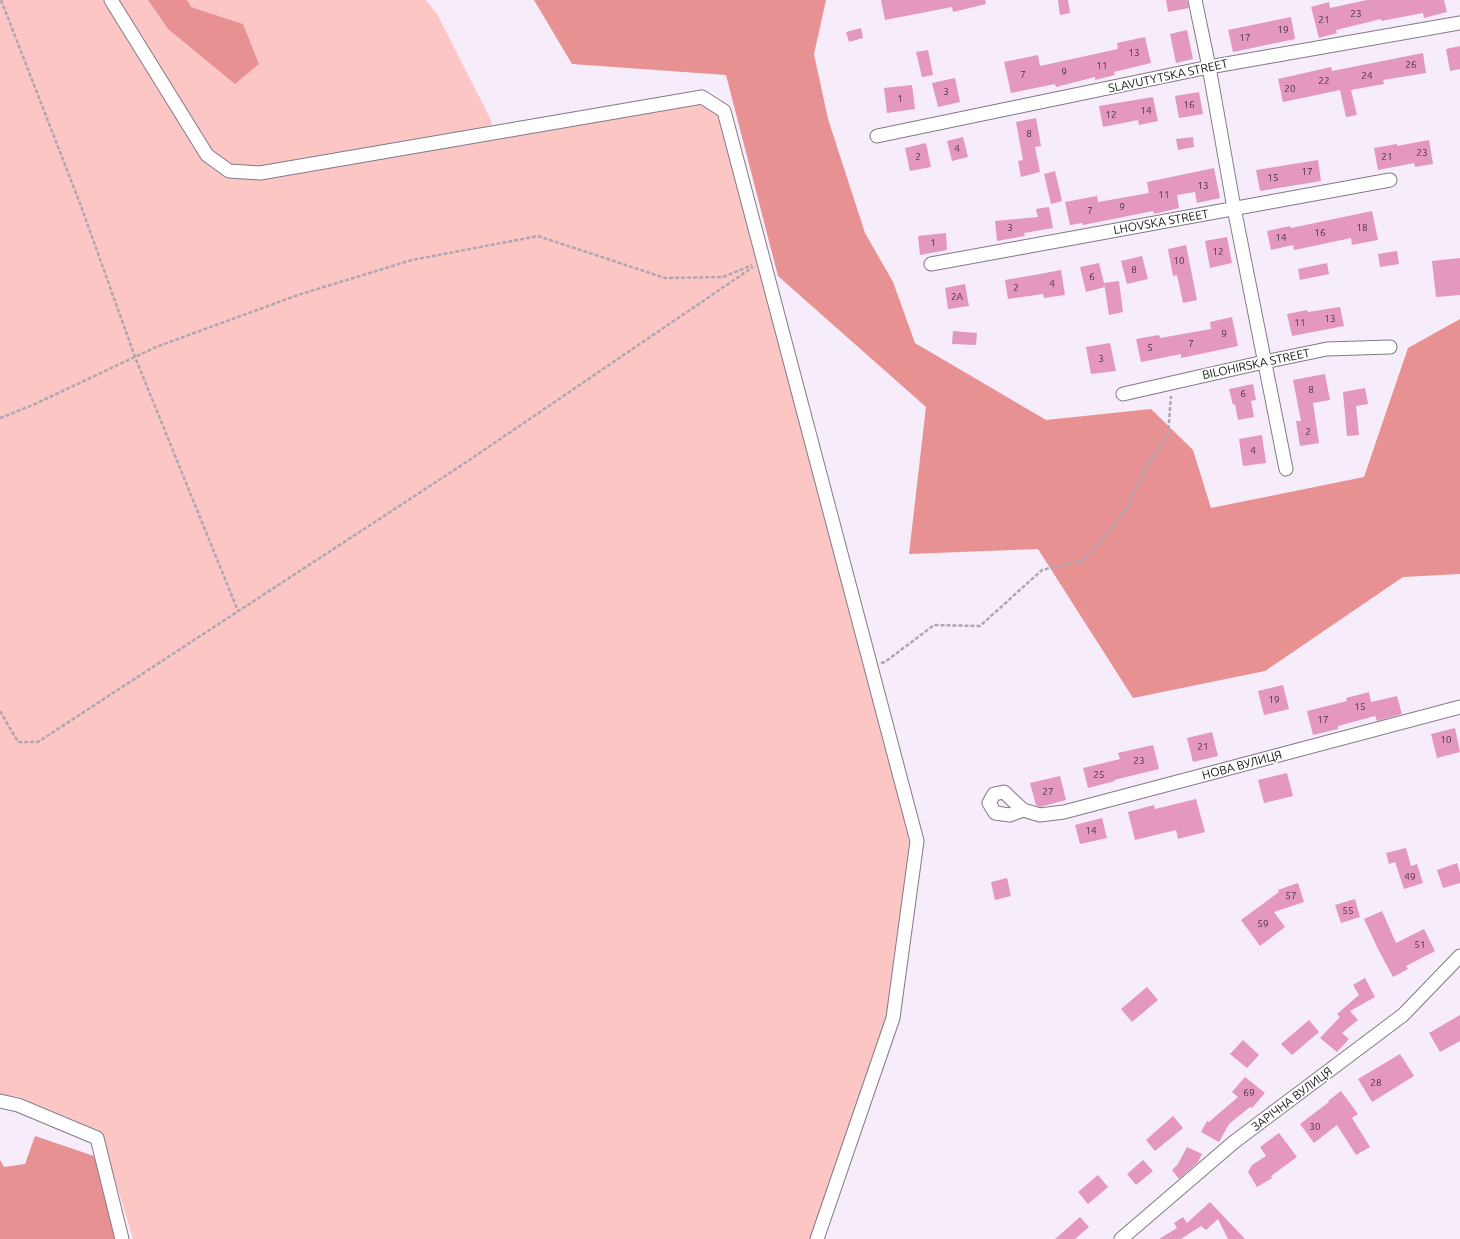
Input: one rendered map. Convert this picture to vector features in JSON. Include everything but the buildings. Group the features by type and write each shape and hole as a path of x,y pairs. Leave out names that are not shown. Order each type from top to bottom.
{"street":[{"path":"111,0 207,155 229,171 260,173 702,97 724,111 917,841 893,1018 817,1239"},
{"path":"1195,0 1209,67 1234,208 1286,469"},
{"name":"SLAVUTYTSKA STREET","path":"877,136 1209,67 1460,23"},
{"name":"LHOVSKA STREET","path":"931,264 1390,180"},
{"name":"BILOHIRSKA STREET","path":"1123,394 1327,349 1390,347"},
{"name":"НОВА ВУЛИЦЯ","path":"1024,810 1040,815 1064,812 1460,707"},
{"name":"ЗАРІЧНА ВУЛИЦЯ","path":"1121,1239 1234,1142 1403,1015 1460,956"},
{"path":"0,1101 18,1105 97,1138 122,1239"}],"path":[{"path":"1,0 81,206 134,357 238,610"},
{"path":"0,418 35,404 156,347 298,295 405,262 538,236 665,278 723,277 764,260"},
{"path":"0,711 18,742 38,742 462,465 764,260"},
{"path":"871,665 884,662 934,625 980,626 1042,570 1085,560 1127,508 1146,467 1168,435 1171,383"}],"shaded area":[{"path":"0,0 109,0 206,157 229,174 700,100 719,112 912,841 887,1016 811,1239 133,1239 100,1131 19,1097 0,1094"},
{"path":"115,0 148,0 168,29 243,24 191,7 187,0 426,0 437,14 491,120 492,131 257,171 229,168 210,154"},
{"path":"148,0 187,0 191,7 243,24 259,64 235,84 168,29"},
{"path":"534,0 826,0 814,54 828,119 865,233 893,282 915,343 1046,420 1151,409 1193,450 1211,508 1364,477 1408,348 1460,319 1460,574 1403,577 1265,671 1133,698 1038,549 909,554 926,407 778,276 726,75 572,64"},
{"path":"35,1136 94,1156 115,1239 0,1239 0,1160 4,1167 25,1164"}]}
